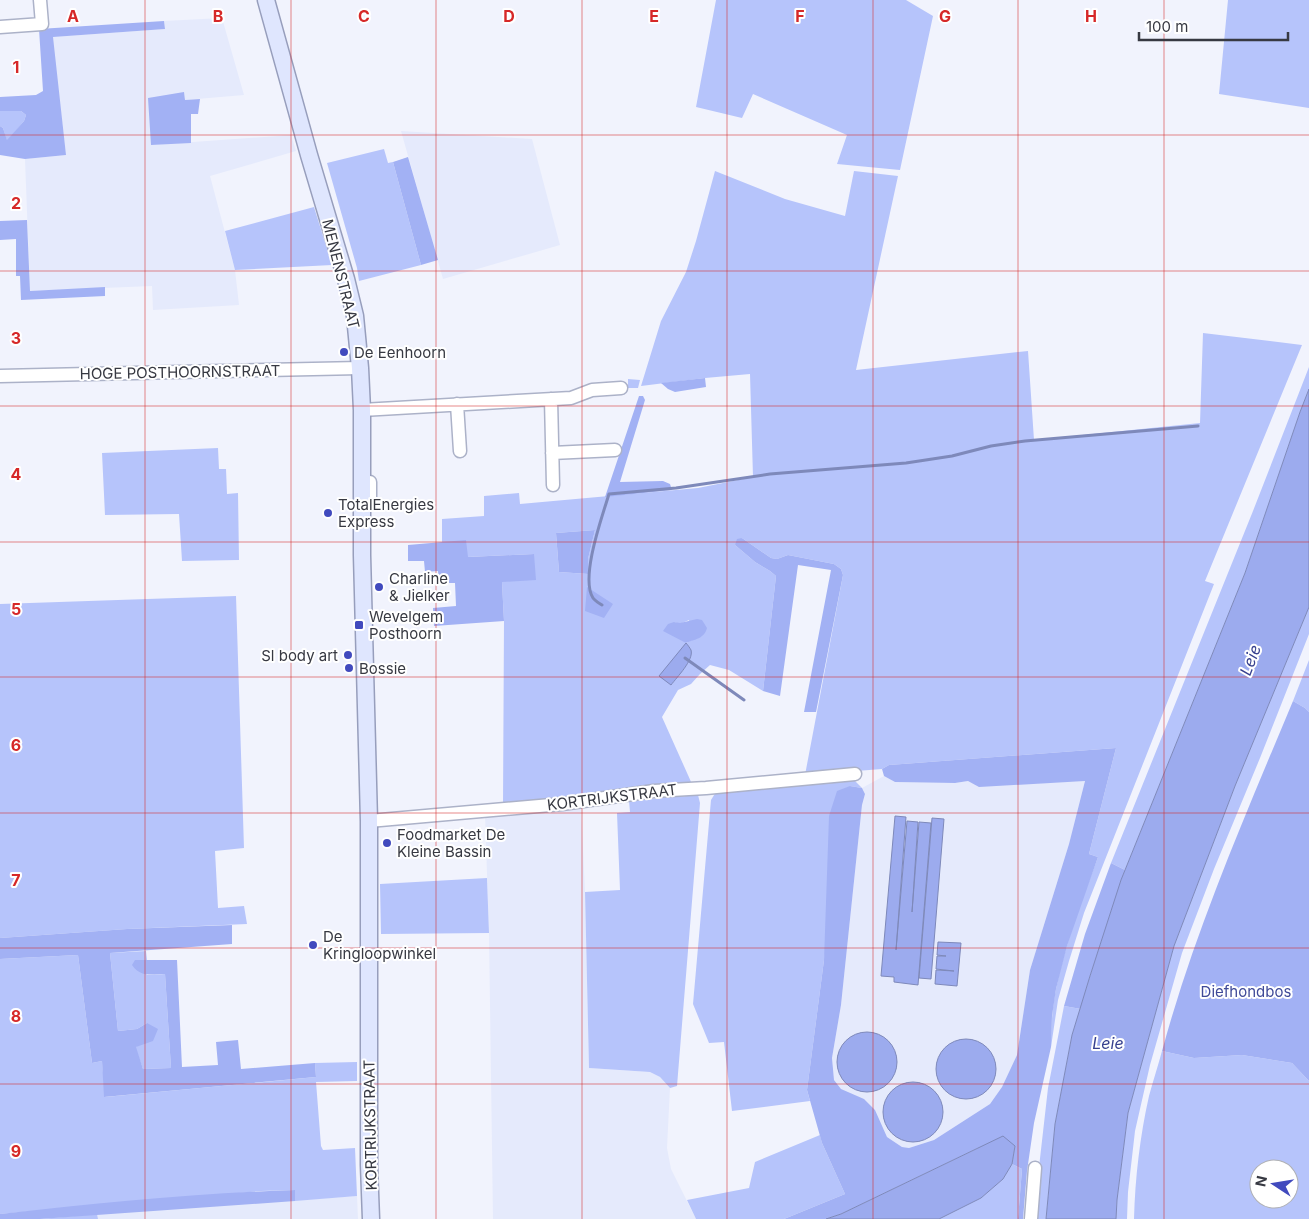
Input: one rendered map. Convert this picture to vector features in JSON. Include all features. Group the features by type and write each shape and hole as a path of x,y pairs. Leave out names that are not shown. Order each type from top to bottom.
{"main road":[{"name":"MENENSTRAAT","path":"266,0 308,155 346,279 355,316 362,410 362,555"},
{"name":"KORTRIJKSTRAAT","path":"362,555 369,821 369,1165 371,1219"}],"street":[{"path":"0,27 42,24 40,0"},
{"name":"HOGE POSTHOORNSTRAAT","path":"0,376 360,368"},
{"path":"362,410 551,400 571,398 592,390 621,388"},
{"path":"551,400 552,485"},
{"path":"456,404 460,451"},
{"path":"552,453 615,450"},
{"name":"KORTRIJKSTRAAT","path":"369,821 562,804 654,791 855,774"},
{"path":"1031,1219 1035,1168"}],"shaded area":[{"path":"716,0 906,0 933,16 900,170 837,164 847,135 753,94 742,118 696,107"},
{"path":"1228,0 1309,0 1309,108 1219,94"},
{"path":"222,18 244,95 185,100 184,93 151,145 291,135 296,151 210,176 235,270 239,305 153,310 152,286 30,291 25,159 66,155 52,37 165,29 164,21"},
{"path":"0,111 21,111 26,115 24,121 7,141 3,128 0,126"},
{"path":"401,131 532,139 560,245 443,279"},
{"path":"384,149 388,163 393,162 421,265 359,281 327,163"},
{"path":"715,171 785,199 845,216 854,171 898,176 856,370 1028,351 1034,440 1200,423 1203,333 1302,345 1205,581 1214,584 1084,913 1058,1000 1051,1047 1056,989 1069,939 1098,857 1089,854 1116,748 889,765 882,769 805,775 843,575 841,569 834,564 788,555 777,559 771,558 742,538 735,545 776,576 763,691 729,670 710,665 691,684 678,690 662,717 692,784 503,805 504,621 502,582 534,554 467,557 442,542 442,519 484,516 484,496 519,493 520,504 698,488 753,477 750,374 641,386 661,321 686,272","holes":["595,530 588,559 588,574 559,572 556,533","689,620 692,640 686,643 674,622 680,624"]},
{"path":"314,207 332,265 235,270 225,231"},
{"path":"1309,367 1309,389 1245,573 1125,870 1111,863"},
{"path":"628,379 640,380 638,388 628,388"},
{"path":"218,448 219,469 226,469 227,494 238,493 239,560 182,561 179,514 105,515 102,453"},
{"path":"236,596 244,848 215,851 218,908 244,906 247,924 127,929 0,938 0,604"},
{"path":"1309,607 1309,634 1182,953 1150,1065 1135,1131 1127,1219 1116,1219 1128,1113 1174,946 1235,786"},
{"path":"1309,660 1309,712 1293,701"},
{"path":"884,776 895,782 955,783 968,781 979,786 1085,781 1069,844 1030,970 1017,1055 1002,1087 990,1104 934,1140 909,1148 902,1147 887,1137 875,1110 841,1089 834,1080 832,1058 841,1005 862,805 865,794 862,788"},
{"path":"854,780 862,788 850,786 807,1090 810,1101 732,1111 724,1042 709,1043 693,1004 711,800 716,792"},
{"path":"698,795 700,803 677,1086 670,1088 660,1077 650,1072 589,1068 585,892 620,890 617,813 630,812 629,801"},
{"path":"581,807 589,1068 650,1072 660,1077 670,1088 667,1148 671,1169 696,1219 493,1219 489,933 485,814"},
{"path":"487,878 489,933 381,934 380,884"},
{"path":"146,951 147,960 135,960 147,975 165,974 171,1068 143,1069 135,1047 142,1044 147,1023 137,1029 118,1031 110,953"},
{"path":"78,955 92,1063 102,1061 105,1097 316,1077 315,1063 357,1062 357,1081 316,1082 321,1146 323,1150 355,1148 357,1196 295,1201 294,1190 261,1191 0,1214 0,959"},
{"path":"1064,1006 1081,1009 1072,1035 1055,1124 1046,1219 1034,1219 1048,1088"},
{"path":"1162,1051 1194,1058 1242,1055 1292,1063 1309,1081 1309,1219 1134,1219 1137,1173 1149,1096"},
{"path":"820,1135 845,1194 784,1219 696,1219 687,1200 749,1188 755,1162"},
{"path":"1012,1164 1022,1169 1018,1219 939,1219 981,1198 1003,1179"},
{"path":"357,1196 358,1219 98,1219 97,1214"},
{"path":"97,1214 98,1219 40,1219"}],"green space":[{"path":"164,21 165,29 53,37 66,155 25,159 0,155 0,126 3,128 7,140 24,121 26,115 21,111 0,111 0,97 36,95 43,91 39,29"},
{"path":"184,92 185,100 200,99 198,114 191,114 191,143 151,145 148,98"},
{"path":"408,157 438,260 421,265 393,162"},
{"path":"27,220 30,291 105,287 105,296 21,300 20,276 16,276 16,239 0,240 0,221"},
{"path":"705,378 706,387 675,392 661,383"},
{"path":"639,396 643,396 645,400 620,482 663,481 670,484 672,490 605,497"},
{"path":"595,530 588,559 588,574 559,572 556,533"},
{"path":"742,538 771,558 777,559 788,555 834,564 841,569 843,575 816,712 804,712 831,570 798,565 780,696 763,691 776,576 735,545 737,539"},
{"path":"466,540 468,557 534,554 536,580 502,582 504,621 434,626 433,608 456,606 455,583 439,583 438,571 425,572 424,561 408,561 408,545"},
{"path":"587,587 613,604 604,618 585,611"},
{"path":"697,619 702,620 707,628 706,632 699,638 686,643 663,631 668,624"},
{"name":"Diefhondbos","path":"1293,701 1309,712 1309,1081 1292,1063 1242,1055 1194,1058 1162,1051 1205,917"},
{"path":"1116,748 1089,854 1098,857 1067,946 1056,989 1052,1016 1051,1047 1034,1123 1023,1219 1018,1219 1022,1169 1012,1164 1015,1146 978,1148 841,1214 826,1219 784,1219 845,1194 822,1143 807,1090 824,960 829,816 837,791 850,786 862,788 865,794 862,805 841,1005 832,1058 834,1080 841,1089 864,1099 875,1110 887,1137 902,1147 909,1148 934,1140 990,1104 1002,1087 1017,1055 1030,970 1069,844 1085,781 979,787 968,781 955,783 895,782 884,776 882,769 889,765"},
{"path":"1111,863 1125,870 1081,1009 1064,1006 1085,934"},
{"path":"232,925 232,944 110,953 118,1031 137,1029 147,1023 158,1029 153,1041 136,1047 143,1069 171,1068 165,974 143,974 132,965 135,960 177,960 182,1067 218,1065 216,1042 238,1040 241,1069 315,1063 316,1077 104,1097 102,1061 92,1063 78,955 0,959 0,938 127,929"},
{"path":"295,1190 295,1201 40,1219 0,1219 0,1214 110,1202 221,1193"}],"water":[{"name":"Leie","path":"1309,389 1309,607 1235,786 1174,946 1128,1113 1116,1219 1046,1219 1055,1124 1072,1035 1090,976 1121,880 1245,573"},
{"path":"686,643 691,650 690,659 671,685 659,676"},
{"path":"895,816 906,817 896,950 907,821 918,822 912,912 919,822 931,823 918,985 894,982 894,977 881,976"},
{"path":"932,818 944,819 931,979 919,978"},
{"path":"938,942 961,943 957,986 935,984 936,970 954,971 936,969 937,956 946,956 937,955"},
{"path":"861,1032 873,1032 884,1037 892,1045 897,1056 895,1074 884,1087 873,1092 861,1092 850,1087 842,1079 837,1068 837,1056 842,1045 850,1037"},
{"path":"960,1039 972,1039 983,1044 991,1052 996,1063 994,1081 983,1094 972,1099 960,1099 949,1094 941,1086 936,1075 936,1063 941,1052 949,1044"},
{"path":"907,1082 919,1082 930,1087 938,1095 943,1106 941,1124 930,1137 919,1142 907,1142 896,1137 888,1129 883,1118 883,1106 888,1095 896,1087"},
{"path":"1003,1136 1015,1146 1012,1164 1003,1179 981,1198 939,1219 826,1219 841,1214"}],"waterway":[{"path":"602,605 593,598 589,577 597,532 609,494 676,488 770,474 906,463 1025,441 1198,426"},
{"path":"685,658 744,700"}],"place":[{"name":"De Eenhoorn","path":"344,352"},
{"name":"TotalEnergies Express","path":"328,513"},
{"name":"Charline & Jielker","path":"379,587"},
{"name":"Wevelgem Posthoorn","path":"359,625"},
{"name":"Sl body art","path":"348,655"},
{"name":"Bossie","path":"349,668"},
{"name":"Foodmarket De Kleine Bassin","path":"387,843"},
{"name":"De Kringloopwinkel","path":"313,945"}]}
